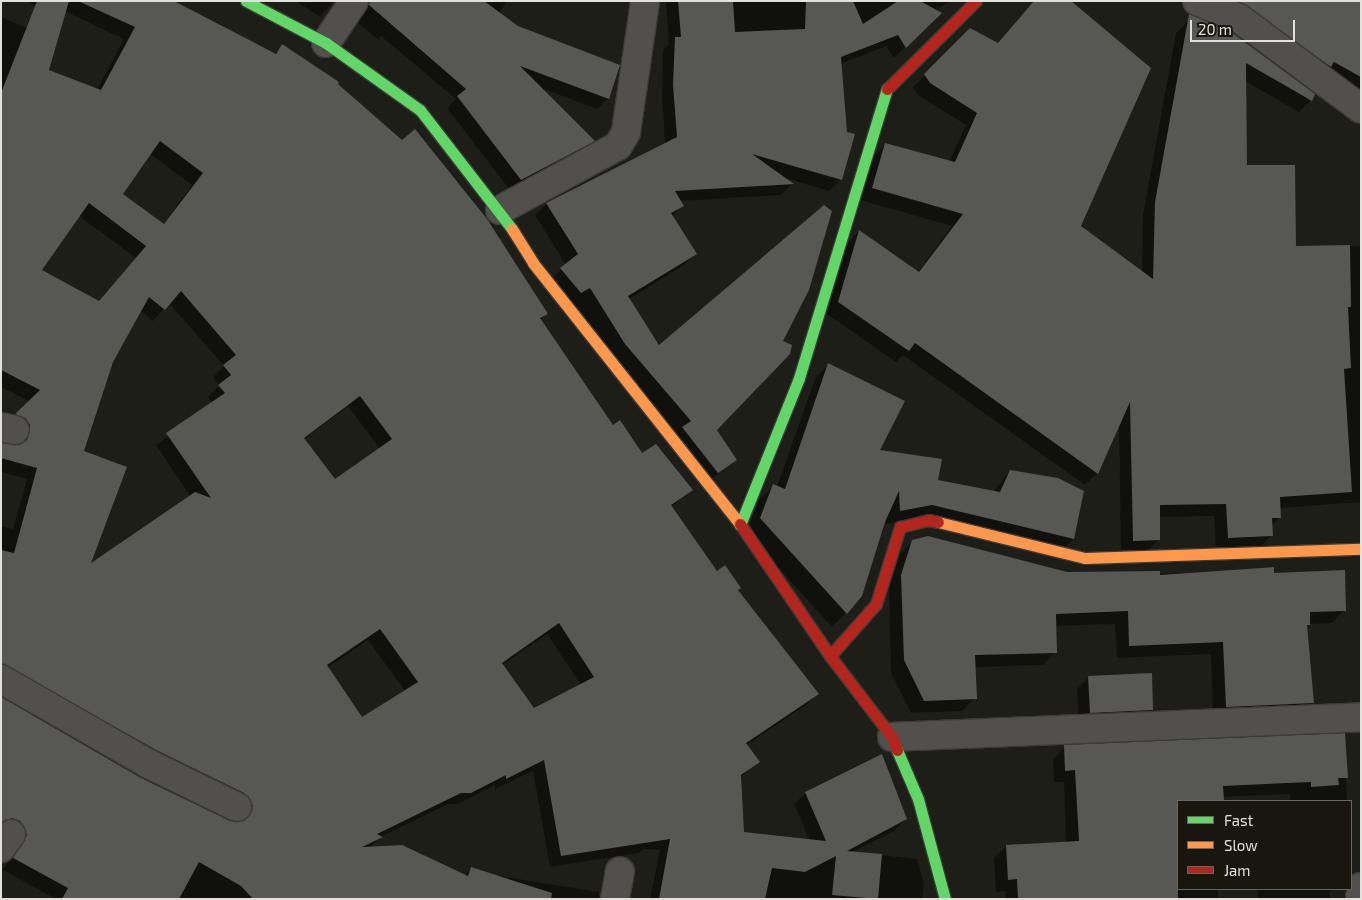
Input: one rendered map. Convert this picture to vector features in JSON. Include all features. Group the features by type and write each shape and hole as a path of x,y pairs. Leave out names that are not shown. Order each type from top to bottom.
{"street":[{"path":"246,1 326,43 420,110 500,210 533,263 740,525 830,656 892,737 918,799 945,899"},
{"path":"326,43 354,1"},
{"path":"500,210 618,146 626,132 646,1"},
{"path":"740,525 799,378 884,92 976,1"},
{"path":"1197,1 1239,18 1361,109"},
{"path":"830,656 876,604 900,527 928,520 1085,558 1361,549"},
{"path":"1,679 149,764 237,807"},
{"path":"892,737 1361,717"},
{"path":"615,899 620,871"},
{"path":"1360,899 1361,887"}],"building":[{"path":"37,1 69,1 49,70 101,90 135,27 78,1 174,1 276,54 282,44 339,82 338,84 402,140 415,129 487,219 548,314 540,318 613,425 620,420 642,453 656,444 693,490 671,505 717,571 725,565 741,588 738,590 819,694 746,743 760,762 741,775 744,832 826,841 805,792 882,754 907,819 847,851 882,854 878,899 832,895 836,856 805,872 772,868 765,899 659,899 670,839 561,856 544,760 506,779 506,775 471,793 461,793 377,834 383,837 362,847 402,845 468,876 471,867 552,893 551,899 253,899 241,886 199,862 179,899 62,899 68,888 13,858 27,835 20,821 12,818 1,822 1,697 141,778 230,821 245,820 253,806 244,793 156,750 1,663 1,550 14,553 37,468 1,458 1,443 19,445 27,440 30,425 25,418 15,414 40,390 1,370 1,93","holes":["160,141 203,173 164,224 123,194","89,203 146,246 99,301 42,270","181,291 236,355 223,365 231,375 218,385 225,393 166,433 211,498 195,492 91,563 127,467 84,451 113,362 149,297 165,310","360,396 392,439 335,479 304,438","559,623 594,677 534,708 502,663","380,629 418,682 362,717 327,665"]},
{"path":"370,1 484,1 518,26 620,65 609,99 520,66 595,141 521,180 457,96 466,89 369,5"},
{"path":"678,1 733,1 735,32 805,29 806,1 853,1 863,24 898,1 920,1 942,13 906,48 898,35 841,57 847,132 855,134 842,180 752,154 794,184 675,191 684,206 671,213 697,254 628,296 659,345 824,205 832,211 809,290 783,341 792,345 790,354 717,430 737,460 718,473 682,427 691,421 625,344 590,288 581,293 560,268 578,254 546,203 677,137 673,85 675,37 681,37"},
{"path":"1034,1 1071,1 1151,68 1081,226 1153,279 1155,202 1189,14 1231,32 1315,94 1312,101 1246,63 1247,165 1295,165 1296,246 1350,245 1351,307 1348,307 1351,368 1344,369 1352,492 1280,497 1281,518 1272,518 1273,536 1228,538 1226,504 1160,505 1160,540 1133,541 1130,402 1098,474 915,343 909,351 838,302 859,230 919,272 963,214 872,188 885,143 955,162 977,113 930,83 924,74 970,28 998,43"},
{"path":"1239,1 1361,1 1361,77 1334,62 1331,67"},
{"path":"828,363 905,401 880,450 942,459 938,480 1000,492 1010,470 1058,478 1084,491 1074,539 932,505 900,511 899,491 885,522 862,596 847,614 760,518 773,484 785,489"},
{"path":"928,536 1067,572 1160,571 1160,575 1274,567 1274,573 1345,570 1346,611 1310,612 1310,625 1307,625 1314,703 1226,707 1223,642 1129,646 1128,611 1056,614 1057,653 975,655 977,699 924,701 904,660 901,575 912,540"},
{"path":"1152,673 1153,710 1090,713 1088,676"},
{"path":"1345,733 1348,778 1338,778 1339,785 1311,787 1311,782 1223,786 1224,800 1177,800 1178,899 1018,899 1017,879 1008,880 1006,845 1079,841 1075,770 1065,771 1064,745"}],"traffic: fast":[{"path":"246,1 326,43 420,110 512,229"},
{"path":"740,525 799,378 887,89"},
{"path":"897,750 918,799 945,899"}],"traffic: slow":[{"path":"512,229 533,263 740,524"},
{"path":"938,522 1085,558 1361,549"}],"traffic: jam":[{"path":"887,89 976,1"},
{"path":"830,656 876,604 900,527 928,520 938,522"},
{"path":"740,524 830,656 892,737 897,750"}]}
